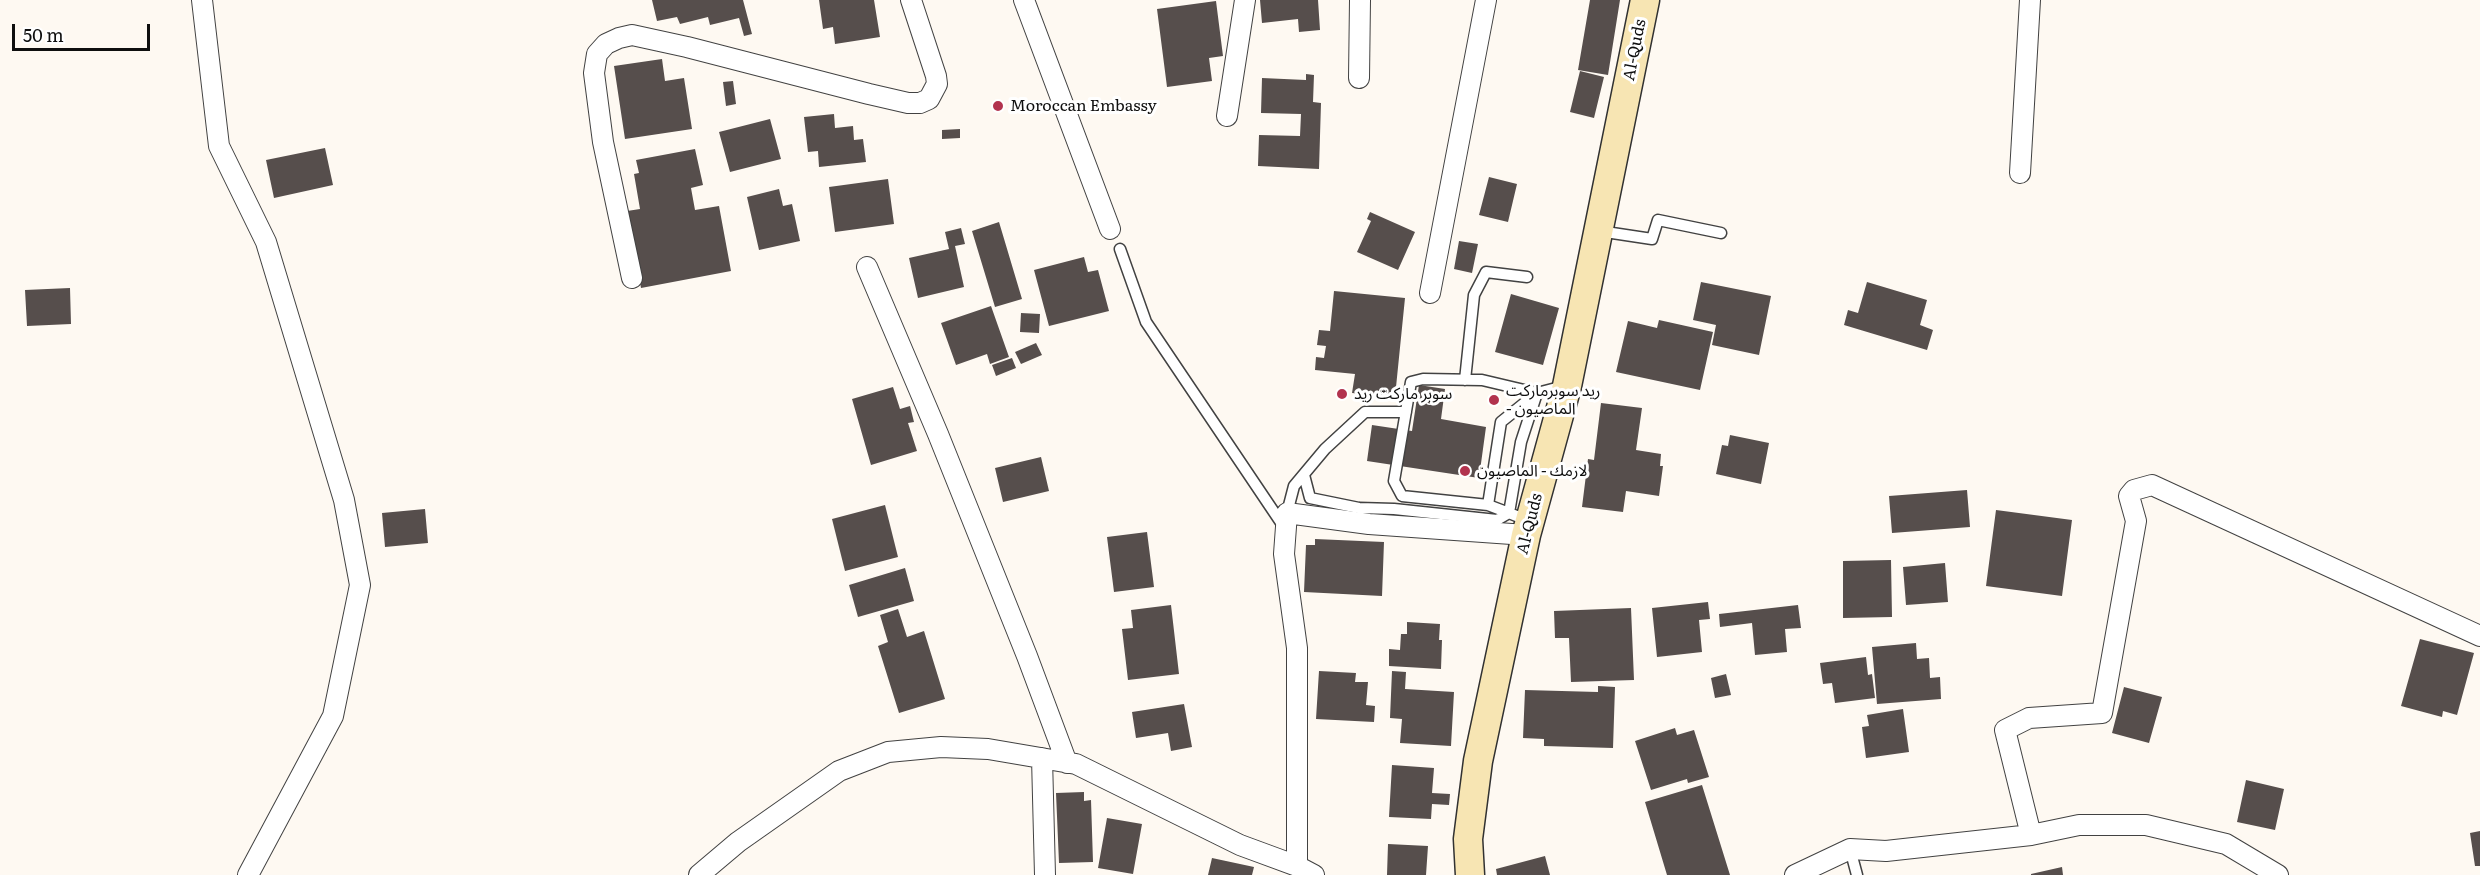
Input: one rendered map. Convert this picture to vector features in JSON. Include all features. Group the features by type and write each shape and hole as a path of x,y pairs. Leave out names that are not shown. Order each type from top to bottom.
{"street":[{"path":"202,0 219,146 266,242 344,500 360,585 333,716 248,875"},
{"path":"632,278 603,142 594,73 597,54 606,44 632,35 869,94 908,103 920,103 929,99 937,84 911,0"},
{"path":"1024,0 1110,229"},
{"path":"1227,116 1245,0"},
{"path":"1359,78 1360,0"},
{"path":"1430,293 1486,0"},
{"name":"Al-Quds","path":"1470,875 1468,839 1478,761 1522,523 1567,386 1645,0"},
{"path":"2020,173 2030,0"},
{"path":"867,267 938,434 1027,656 1067,763"},
{"path":"2031,835 2005,730 2029,718 2102,713 2136,521 2128,496 2134,490 2152,485 2480,636"},
{"path":"699,875 738,842 839,771 888,752 941,747 988,749 1076,764 1240,845 1305,870 1297,648 1284,554 1287,521 1369,524 1522,523"},
{"path":"1042,758 1045,875"},
{"path":"1796,875 1850,849 1886,851 2031,835 2079,825 2146,825 2226,844 2278,875"}],"lane":[{"path":"1598,231 1652,238 1658,220 1721,233"},
{"path":"1120,249 1146,322 1287,521"},
{"path":"1465,380 1474,295 1486,272 1527,277"},
{"path":"1402,510 1402,496 1394,481 1411,382 1482,380 1537,393"},
{"path":"1488,505 1501,422 1537,393 1567,386"},
{"path":"1522,523 1521,442 1537,393"},
{"path":"1287,521 1294,486 1325,449 1365,412 1406,412"},
{"path":"1304,475 1310,498 1359,508 1402,510 1522,523"},
{"path":"1402,496 1488,505 1522,523"},
{"path":"1850,849 1857,875"}],"building":[{"path":"652,0 743,0 752,34 744,36 739,18 710,25 708,17 680,24 677,17 657,21"},
{"path":"819,0 874,0 880,37 835,44 833,27 823,29"},
{"path":"1260,0 1318,0 1320,30 1299,32 1298,19 1262,23"},
{"path":"1590,0 1620,0 1608,75 1578,70"},
{"path":"1216,1 1223,56 1209,58 1212,81 1167,87 1157,9"},
{"path":"662,59 665,81 684,78 692,129 625,139 614,66"},
{"path":"1580,71 1604,77 1594,118 1570,112"},
{"path":"1306,74 1314,75 1313,102 1321,103 1319,169 1258,166 1259,135 1300,136 1301,114 1261,113 1262,78 1306,80"},
{"path":"733,81 736,104 726,106 723,82"},
{"path":"834,114 835,128 853,126 854,140 863,139 866,162 819,167 818,151 808,152 804,117"},
{"path":"770,119 781,159 730,172 719,132"},
{"path":"960,129 960,138 942,139 942,130"},
{"path":"325,148 333,185 274,198 266,160"},
{"path":"695,149 703,185 691,188 695,210 719,206 731,271 641,288 627,211 640,209 634,174 639,173 636,160"},
{"path":"1489,177 1517,184 1508,222 1479,215"},
{"path":"888,179 894,224 835,232 829,187"},
{"path":"779,189 783,206 792,204 800,241 759,250 747,197"},
{"path":"1370,212 1415,232 1398,270 1357,252 1371,221 1367,219"},
{"path":"999,222 1022,299 995,307 972,231"},
{"path":"961,228 965,244 955,246 964,287 918,298 909,258 949,249 945,232"},
{"path":"1459,241 1478,244 1472,273 1454,269"},
{"path":"1084,257 1088,272 1098,270 1109,311 1049,326 1034,270"},
{"path":"1701,282 1771,296 1759,355 1712,345 1716,325 1693,320"},
{"path":"1867,282 1927,300 1920,325 1933,330 1927,350 1844,325 1848,310 1858,313"},
{"path":"70,288 71,324 27,326 25,290"},
{"path":"1334,291 1405,298 1395,397 1352,393 1355,374 1315,370 1316,357 1324,358 1326,346 1317,345 1319,330 1330,331"},
{"path":"1511,294 1559,308 1543,365 1495,352"},
{"path":"991,306 1009,357 990,364 987,354 956,365 941,323"},
{"path":"1021,313 1040,314 1039,333 1020,332"},
{"path":"1659,320 1713,332 1700,390 1616,372 1628,321 1657,328"},
{"path":"1036,343 1042,355 1021,364 1015,352"},
{"path":"1012,358 1016,368 996,376 992,365"},
{"path":"1419,385 1445,389 1441,419 1486,427 1479,478 1367,461 1372,425 1412,431"},
{"path":"893,387 900,409 910,406 914,422 908,423 917,451 871,465 852,399"},
{"path":"1601,403 1642,408 1636,450 1661,454 1660,466 1663,466 1659,496 1626,491 1623,512 1582,507 1588,459 1594,460"},
{"path":"1730,435 1769,443 1761,484 1716,474 1722,445 1728,446"},
{"path":"1041,457 1049,491 1003,502 995,468"},
{"path":"1967,490 1970,527 1892,533 1889,496"},
{"path":"885,505 898,557 845,571 832,519"},
{"path":"425,509 428,543 385,547 382,513"},
{"path":"1996,510 2072,520 2062,596 1986,586"},
{"path":"1147,532 1154,587 1114,592 1107,537"},
{"path":"1315,539 1384,542 1382,596 1304,592 1306,545 1315,545"},
{"path":"1891,560 1892,617 1843,618 1843,561"},
{"path":"1945,563 1948,602 1906,605 1903,567"},
{"path":"905,568 914,601 858,617 849,585"},
{"path":"1708,602 1710,619 1699,620 1702,652 1657,657 1652,608"},
{"path":"1171,605 1179,674 1128,680 1122,629 1133,628 1131,610"},
{"path":"1798,605 1801,628 1785,629 1787,652 1755,655 1752,623 1720,627 1719,614"},
{"path":"1631,608 1634,680 1571,682 1569,638 1555,638 1554,611"},
{"path":"898,609 907,637 924,631 945,699 899,713 878,646 888,642 880,615"},
{"path":"1407,622 1440,624 1441,669 1389,666 1389,649 1400,650 1401,634 1407,634"},
{"path":"2420,639 2474,653 2457,715 2443,711 2442,717 2401,706"},
{"path":"1916,643 1917,659 1929,658 1930,678 1940,677 1941,699 1877,704 1872,647"},
{"path":"1866,657 1868,675 1872,674 1875,698 1835,703 1832,683 1823,684 1820,663"},
{"path":"1319,671 1356,673 1355,682 1368,682 1366,705 1375,706 1374,722 1316,719"},
{"path":"1392,671 1406,672 1405,689 1454,692 1451,746 1400,743 1402,719 1390,718"},
{"path":"1726,674 1731,695 1715,698 1711,678"},
{"path":"1598,686 1615,687 1613,748 1544,746 1544,739 1523,738 1525,690 1598,692"},
{"path":"2124,687 2162,697 2149,743 2112,733"},
{"path":"1184,704 1192,747 1171,751 1168,733 1136,738 1132,712"},
{"path":"1903,709 1909,752 1866,758 1862,727 1869,726 1867,715"},
{"path":"1675,728 1677,735 1694,730 1709,777 1688,783 1687,779 1651,790 1635,741"},
{"path":"1392,765 1434,768 1432,793 1450,794 1449,805 1432,804 1431,819 1389,817"},
{"path":"2246,780 2284,789 2275,830 2237,822"},
{"path":"1702,785 1730,875 1667,875 1645,802"},
{"path":"1084,792 1084,801 1091,800 1093,862 1059,863 1056,793"},
{"path":"1107,818 1142,824 1133,874 1098,868"},
{"path":"2480,831 2480,866 2475,866 2470,833"},
{"path":"1388,844 1428,846 1426,875 1387,875"},
{"path":"1545,856 1550,875 1497,875 1496,869"},
{"path":"1212,858 1254,867 1252,875 1208,875"},
{"path":"2062,867 2063,875 2031,875 2031,874"}],"place":[{"name":"Moroccan Embassy","path":"998,106"},
{"name":"سوبر ماركت ريد","path":"1342,394"},
{"name":"ريد سوبرماركت - الماصيون","path":"1494,400"},
{"name":"لازمك - الماصيون","path":"1465,471"}]}
